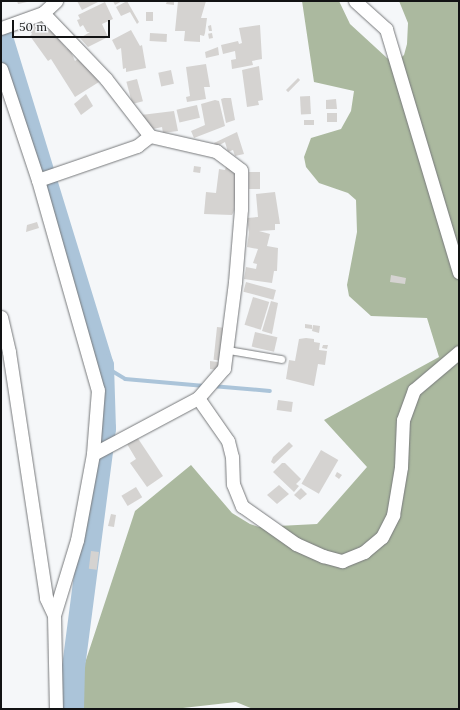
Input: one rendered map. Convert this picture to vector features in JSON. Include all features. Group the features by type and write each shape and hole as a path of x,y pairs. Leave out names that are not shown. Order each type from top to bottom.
{"street":[{"path":"2,27 43,13 56,1"},
{"path":"355,1 386,29 459,272"},
{"path":"43,13 106,79 150,136 216,151 241,170 241,209 228,350 224,368 204,390 93,454"},
{"path":"1,69 38,180 98,390 93,454 77,540 54,615 56,709"},
{"path":"38,180 137,146 150,136"},
{"path":"1,317 11,360 46,598 54,615"},
{"path":"204,390 228,441 232,457 233,484 242,506 296,544 323,556 342,561 364,552 382,537 393,515 401,466 403,420 414,390 459,352"}],"lane":[{"path":"228,350 281,358"}],"green space":[{"path":"302,1 339,1 350,24 387,58 396,62 404,55 407,44 408,23 399,1 459,1 459,709 253,709 236,702 174,709 79,709 83,669 135,511 191,465 232,513 250,524 259,527 317,524 367,467 324,420 439,357 427,318 371,316 349,296 347,285 357,232 356,200 348,193 319,183 306,167 304,157 311,138 341,129 351,111 354,91 314,82"}],"building":[{"path":"17,1 27,1 27,2 18,4"},
{"path":"77,1 100,1 82,10"},
{"path":"113,1 122,1 115,5"},
{"path":"127,1 139,22 137,24 130,12 121,16 116,7"},
{"path":"167,1 174,1 174,5 166,4"},
{"path":"178,1 206,1 201,18 207,18 205,33 204,36 200,35 200,42 184,41 185,31 175,31"},
{"path":"105,2 113,19 102,24 108,37 88,47 80,38 90,32 87,32 83,25 80,27 77,20 80,19 78,15"},
{"path":"146,12 153,12 153,21 146,21"},
{"path":"33,17 37,23 42,19 67,49 69,47 75,61 81,57 99,82 75,97 51,59 48,61 30,36 32,34 25,22"},
{"path":"211,25 212,31 209,31 208,26"},
{"path":"260,25 262,59 252,61 253,65 232,69 231,60 236,59 235,51 223,54 221,45 238,41 239,44 242,43 239,28"},
{"path":"131,30 140,46 142,45 146,68 126,72 126,68 123,69 121,48 117,50 112,40"},
{"path":"150,33 167,34 167,42 150,41"},
{"path":"212,33 213,38 209,39 208,34"},
{"path":"218,47 219,55 206,58 205,52"},
{"path":"206,64 210,87 204,87 206,99 187,102 186,97 190,96 186,67"},
{"path":"259,66 263,100 258,101 259,105 247,107 242,70"},
{"path":"171,70 174,84 161,86 158,73"},
{"path":"298,78 300,80 288,92 286,90"},
{"path":"137,79 143,101 132,104 126,82"},
{"path":"86,94 93,106 81,115 74,104"},
{"path":"310,96 311,114 301,114 300,97"},
{"path":"231,98 235,120 226,123 221,99"},
{"path":"336,99 337,109 326,109 326,100"},
{"path":"215,100 219,101 225,126 194,138 191,131 205,125 201,104"},
{"path":"197,105 200,118 179,122 177,110"},
{"path":"174,111 178,131 163,133 162,127 153,129 148,127 141,115"},
{"path":"327,113 337,113 337,122 327,122"},
{"path":"304,120 314,120 314,125 304,125"},
{"path":"237,132 244,154 235,156 233,150 228,152 225,142 216,147 214,143"},
{"path":"194,166 201,167 200,173 193,172"},
{"path":"226,167 237,172 234,211 232,215 204,214 206,192 216,193 219,169 225,170"},
{"path":"249,172 260,172 260,189 249,189"},
{"path":"275,192 280,224 275,224 275,230 259,231 270,234 267,246 278,248 277,271 274,271 272,283 244,279 246,267 256,269 257,264 253,263 258,249 247,247 249,232 247,218 258,217 256,194"},
{"path":"37,222 39,228 26,232 27,225"},
{"path":"391,275 406,278 405,284 390,282"},
{"path":"246,282 276,290 273,300 243,292"},
{"path":"253,297 269,302 261,330 245,325"},
{"path":"271,301 278,303 272,334 262,331"},
{"path":"305,324 312,325 312,329 305,328"},
{"path":"313,325 320,326 319,333 312,331"},
{"path":"217,327 226,328 223,361 214,360"},
{"path":"255,332 277,337 274,352 252,347"},
{"path":"299,339 314,339 314,342 320,343 319,350 327,351 325,365 318,364 314,386 286,379 289,360 295,361"},
{"path":"323,345 328,345 327,349 322,348"},
{"path":"210,361 218,362 218,370 210,369"},
{"path":"278,400 293,402 291,412 277,410"},
{"path":"137,437 163,476 147,487 130,463 136,459 127,444"},
{"path":"289,442 293,446 274,464 271,462 273,457"},
{"path":"321,450 338,460 319,494 302,484"},
{"path":"282,463 285,463 301,479 296,484 299,486 294,492 273,472"},
{"path":"337,472 342,475 339,479 335,476"},
{"path":"279,485 289,494 277,504 267,495"},
{"path":"136,487 142,497 128,506 121,496"},
{"path":"301,488 307,494 300,500 294,495"},
{"path":"111,514 116,515 114,527 108,526"},
{"path":"91,551 99,552 97,570 89,569"}],"waterway":[{"path":"1,37 102,365 104,428 73,667 72,709"},
{"path":"102,365 125,379 205,386"},
{"path":"212,386 270,391"}]}
